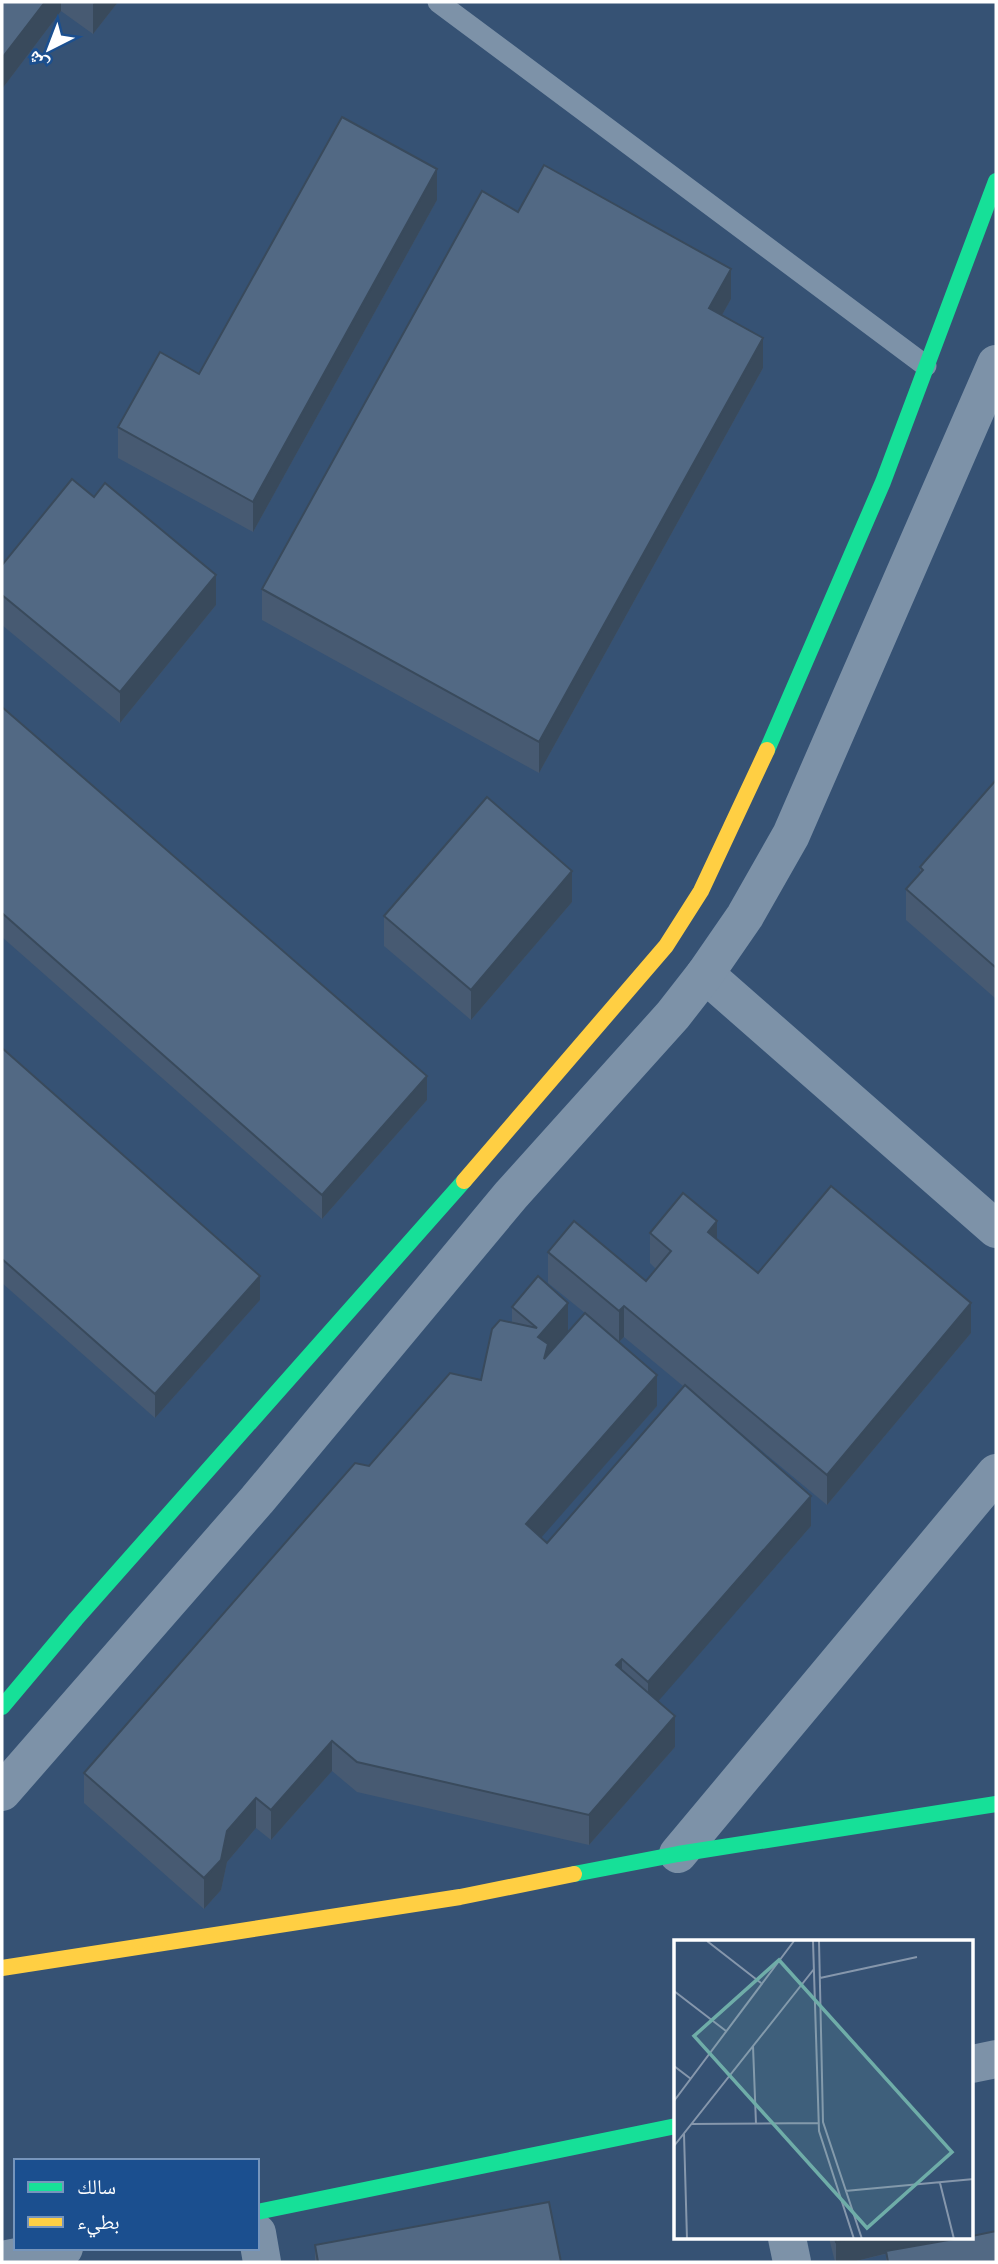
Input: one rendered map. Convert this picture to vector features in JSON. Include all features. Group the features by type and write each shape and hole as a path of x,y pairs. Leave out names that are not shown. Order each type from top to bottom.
{"street":[{"path":"2,1707 76,1619 576,1053 666,946 701,891 793,694 883,482 996,181"},
{"path":"2,1792 257,1500 511,1195 673,1015 705,974 745,916 791,835 996,364"},
{"path":"705,974 996,1229"},
{"path":"678,1854 996,1473"},
{"path":"2,1968 460,1897 678,1854 996,1804"},
{"path":"974,2064 996,2059"},
{"path":"259,2212 674,2126"},
{"path":"787,2240 792,2262"},
{"path":"259,2245 262,2262"},
{"path":"2,2260 54,2250"}],"lane":[{"path":"438,2 926,366"}],"building":[{"path":"2,2 45,2 2,58"},
{"path":"342,117 437,169 253,502 118,427 160,352 199,374"},
{"path":"544,165 731,269 709,308 763,338 539,742 262,589 482,191 518,212"},
{"path":"72,479 94,497 105,483 216,575 120,692 2,595 2,565"},
{"path":"2,707 427,1076 322,1195 2,913"},
{"path":"996,780 995,967 906,889 923,870 920,867"},
{"path":"487,797 572,871 471,990 384,916"},
{"path":"2,1048 260,1276 155,1394 2,1259"},
{"path":"831,1186 971,1303 827,1475 624,1306 619,1311 548,1252 574,1221 646,1281 671,1251 650,1233 683,1193 717,1221 708,1232 758,1273"},
{"path":"538,1276 568,1303 538,1337 548,1344 544,1359 585,1313 657,1375 526,1524 547,1543 685,1385 811,1496 648,1682 622,1659 616,1665 675,1716 589,1815 357,1762 332,1741 271,1810 256,1798 227,1831 221,1860 204,1878 84,1773 355,1463 369,1466 450,1373 481,1380 492,1329 500,1320 537,1328 512,1307"},
{"path":"549,2202 561,2262 318,2262 315,2245"},
{"path":"996,2231 996,2262 888,2262 886,2251 949,2240 974,2240 974,2236"}],"traffic: fast":[{"path":"767,750 883,482 996,181"},
{"path":"2,1707 76,1619 464,1181"},
{"path":"574,1874 678,1854 996,1804"},
{"path":"259,2212 674,2126"}],"traffic: slow":[{"path":"464,1181 666,946 701,891 767,750"},
{"path":"2,1968 460,1897 574,1874"}]}
